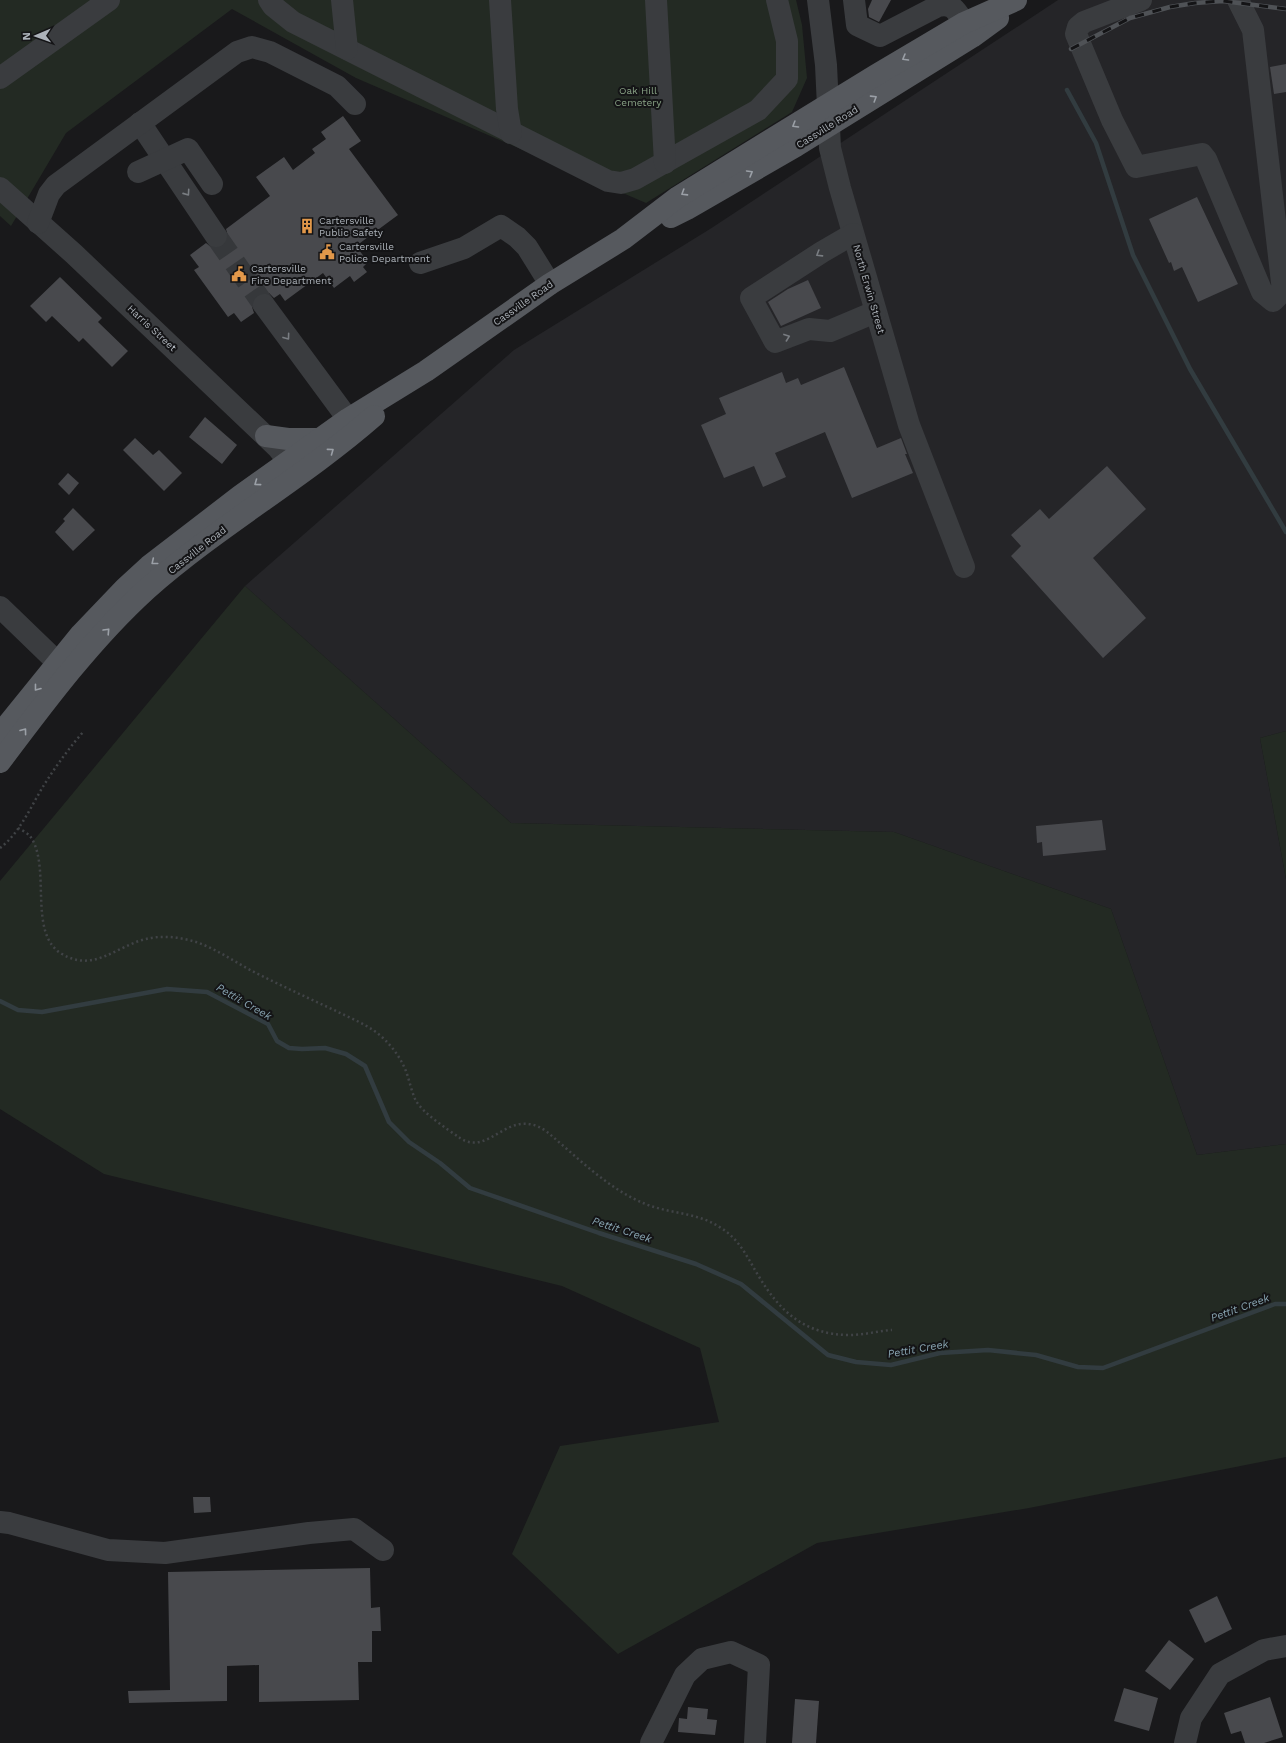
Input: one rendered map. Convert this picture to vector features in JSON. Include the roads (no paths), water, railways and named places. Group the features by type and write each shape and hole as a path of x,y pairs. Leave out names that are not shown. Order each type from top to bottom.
{"main road":[{"name":"Cassville Road","path":"0,762 71,671 146,591 294,467 320,439 348,419 426,371 550,284 623,239 678,198 964,23 1016,0"},
{"name":"Cassville Road","path":"623,239 687,209 829,126 972,38 1022,0"},
{"name":"Cassville Road","path":"0,734 57,662 103,611 149,566 217,513 358,430 426,371"},
{"path":"266,436 288,439 320,439"}],"street":[{"path":"0,78 109,0"},
{"path":"268,0 273,6 293,22 511,133 614,183 621,184 635,180 758,110 787,79 786,41 777,0"},
{"path":"342,0 347,49"},
{"path":"500,0 507,109 511,133"},
{"path":"656,0 665,163"},
{"name":"North Erwin Street","path":"818,0 823,32 830,148 875,312 909,425 964,567"},
{"path":"854,0 857,25 880,36 938,6 946,4 952,6 964,23"},
{"path":"1141,0 1084,22 1078,27 1076,34 1112,120 1136,167 1202,154 1206,158 1262,292 1273,301 1283,291 1253,30 1238,0"},
{"path":"38,223 49,194 56,185 237,52 252,47 270,52 337,86 355,104"},
{"path":"140,123 216,236"},
{"path":"138,172 188,149 212,184"},
{"name":"Harris Street","path":"0,188 74,254 266,436 294,467"},
{"path":"420,263 464,248 501,226 517,237 527,247 550,284"},
{"path":"853,234 822,252 751,298 775,342 809,329 830,331 875,312"},
{"path":"264,305 348,419"},
{"path":"0,607 57,662"},
{"path":"0,1522 38,1530 108,1550 165,1553 310,1532 354,1529 383,1550"},
{"path":"1185,1743 1190,1718 1220,1674 1264,1650 1286,1646"},
{"path":"651,1743 685,1674 702,1659 731,1652 759,1665 755,1743"}],"waterway":[{"path":"1067,90 1096,143 1133,255 1190,369 1286,532"},
{"name":"Pettit Creek","path":"0,1001 18,1010 42,1012 167,989 207,992 268,1024 277,1041 289,1048 325,1048 346,1054 365,1066 389,1122 409,1142 440,1163 470,1188 599,1233 696,1264 741,1284 828,1355 856,1362 891,1365 940,1353 988,1350 1036,1355 1078,1367 1103,1368 1275,1304 1286,1304"}],"tunnel":[{"path":"216,236 264,305"}],"railway":[{"path":"1071,49 1130,18 1170,7 1223,1 1286,9"}],"place":[{"name":"Cartersville Public Safety","path":"307,226"},
{"name":"Cartersville Police Department","path":"327,252"},
{"name":"Cartersville Fire Department","path":"239,274"}],"park label":[{"name":"Oak Hill Cemetery","path":"638,96"}]}
